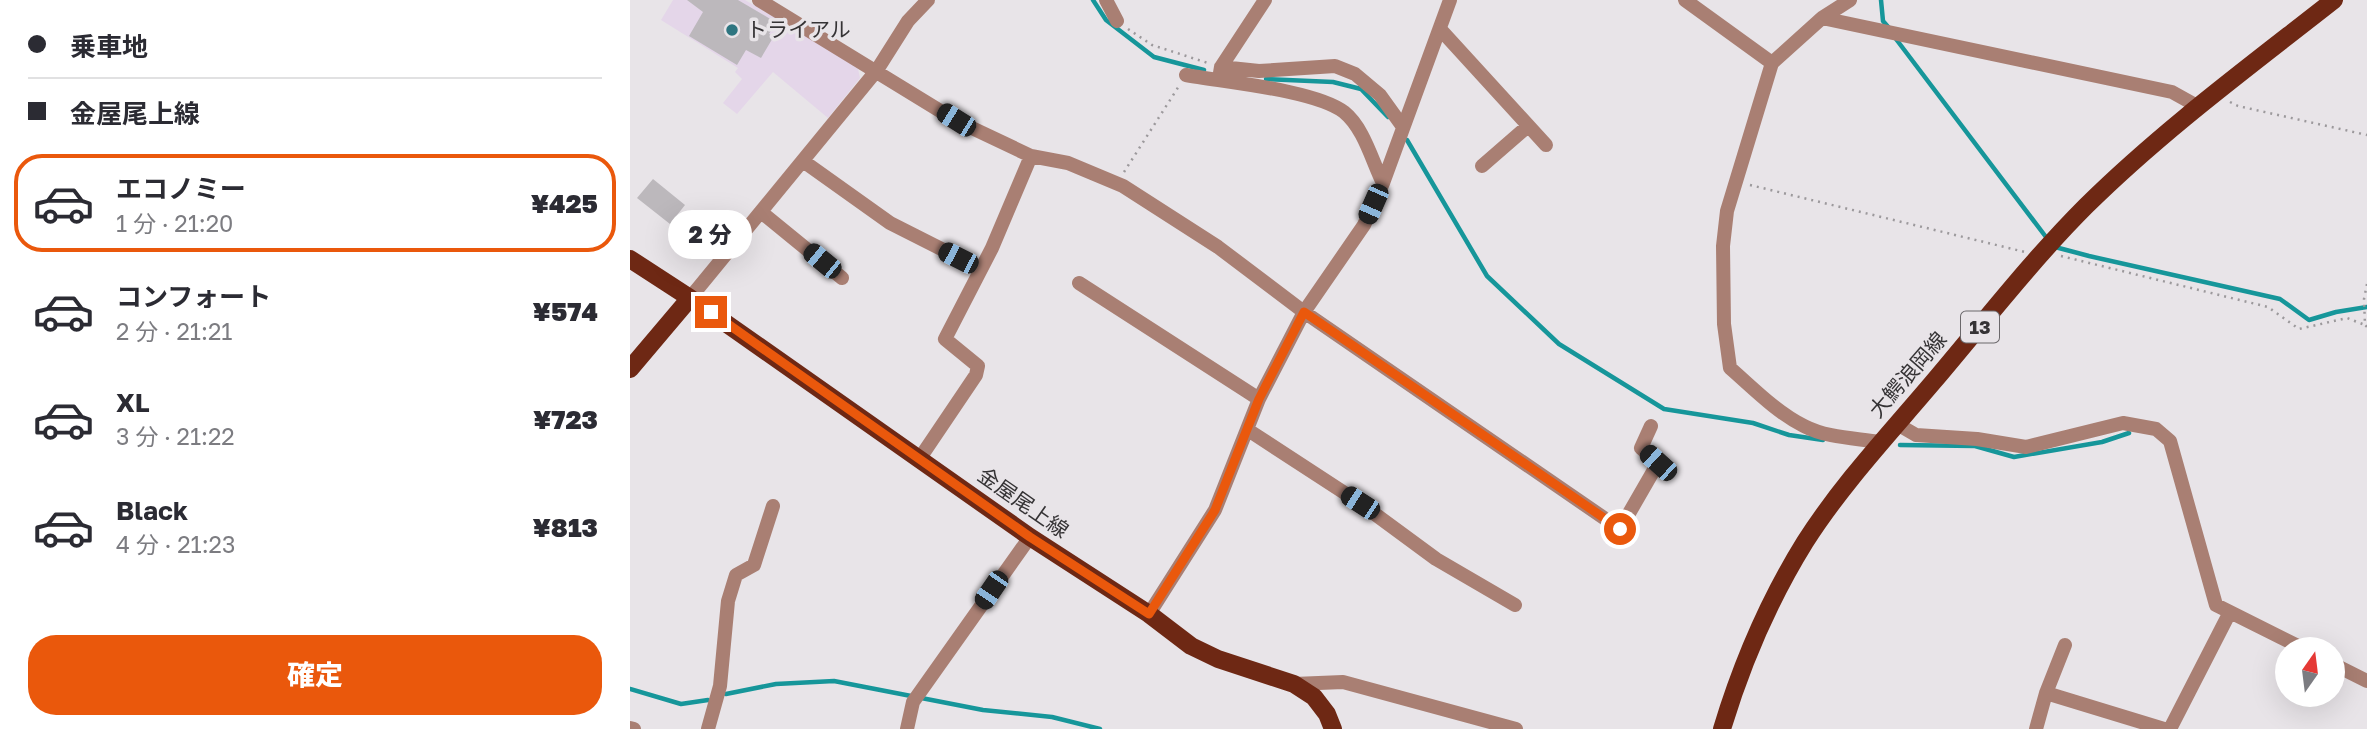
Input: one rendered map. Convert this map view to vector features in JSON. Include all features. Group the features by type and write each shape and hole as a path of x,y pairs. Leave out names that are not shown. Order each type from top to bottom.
{"main road":[{"name":"大鰐浪岡線","path":"1722,729 1735,684 1774,595 1806,541 1880,442 2040,256 2124,170 2334,0"},
{"name":"金屋尾上線","path":"630,260 690,298 1030,537 1149,614 1191,646 1217,659 1294,684 1314,697 1327,714 1333,729"},
{"path":"630,369 690,298"}],"street":[{"path":"760,0 956,120 1031,156 1068,163 1117,183 1218,247 1304,312 1620,529 1658,463 1641,448 1651,426"},
{"path":"690,298 877,70 908,21 928,0"},
{"path":"1107,0 1117,21"},
{"path":"1220,74 1265,0"},
{"path":"1149,614 1215,510 1259,399 1304,312 1364,226 1404,127 1450,0"},
{"path":"1685,0 1772,63"},
{"path":"1850,0 1822,18 1772,63 1727,211 1723,246 1724,324 1730,368 1775,407 1804,426 1831,435 1880,442"},
{"path":"1822,18 2172,92 2199,107"},
{"path":"1440,29 1546,145"},
{"path":"1186,75 1335,66 1355,74 1380,95 1404,127"},
{"path":"1220,74 1313,97 1344,112 1357,127 1382,183"},
{"path":"1482,166 1528,126"},
{"path":"920,458 975,375 978,366 945,340 992,248 1031,156"},
{"path":"803,161 890,223 981,270"},
{"path":"761,212 842,278"},
{"path":"1079,283 1259,399"},
{"path":"1897,424 1916,435 1977,439 2026,447 2123,424 2156,429 2170,441 2217,605 2280,637"},
{"path":"1248,430 1360,503 1436,559 1515,605"},
{"path":"709,729 720,686 727,601 736,575 754,565 773,506"},
{"path":"907,729 917,698 1030,537"},
{"path":"2170,729 2230,612"},
{"path":"2036,729 2046,693 2065,645"},
{"path":"2345,670 2367,681"},
{"path":"1294,684 1343,682 1516,729"},
{"path":"2046,693 2164,729"}],"path":[{"path":"1117,21 1152,45 1220,74"},
{"path":"1117,183 1186,75"},
{"path":"2214,95 2238,106 2367,135"},
{"path":"1736,182 2022,249 2040,256 2268,307 2299,329 2347,318 2366,326 2364,299 2367,284"}],"shaded area":[{"path":"673,0 745,0 848,61 858,69 860,78 828,118 773,72 737,114 723,103 742,79 735,72 738,68 661,20"}],"building":[{"name":"トライアル","path":"687,0 738,0 772,20 770,25 773,27 769,34 774,36 761,58 746,50 737,65 689,36 703,12"},
{"path":"653,179 685,205 670,224 637,198"}],"waterway":[{"path":"1093,0 1106,20 1154,57 1204,70"},
{"path":"1881,0 1883,21 1889,28"},
{"path":"1896,39 2049,241"},
{"path":"1266,79 1333,82 1361,89 1388,117"},
{"path":"1407,140 1487,276 1559,344 1664,409 1753,423 1789,435 1823,440"},
{"path":"2055,247 2280,299 2309,320 2367,307"},
{"path":"1900,445 1975,446 2014,457 2102,442 2129,433"},
{"path":"726,694 776,684 834,681 983,710 1052,717 1100,729"},
{"path":"630,689 681,704 708,700"}],"place":[{"name":"トライアル","path":"732,30"}],"route":[{"path":"711,312 1030,537 1149,614 1215,510 1259,399 1304,312 1620,529"}]}
